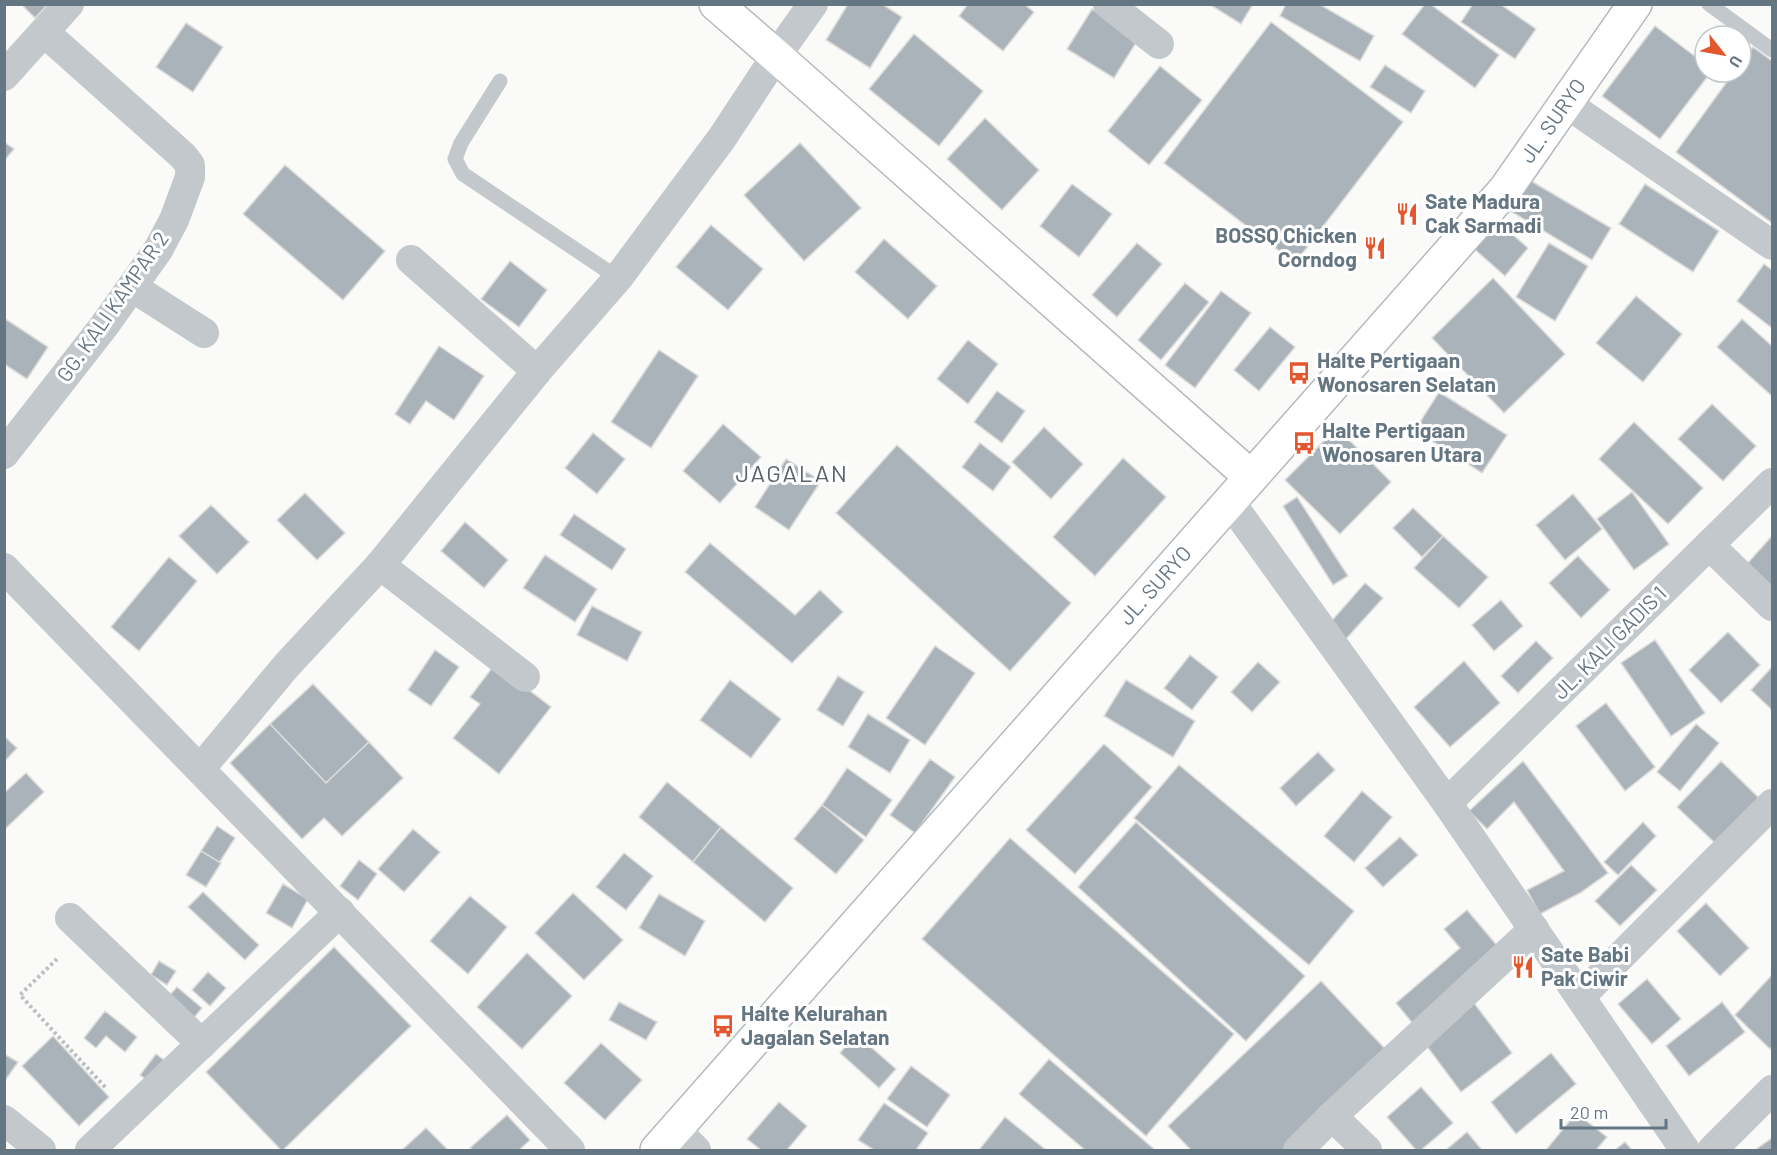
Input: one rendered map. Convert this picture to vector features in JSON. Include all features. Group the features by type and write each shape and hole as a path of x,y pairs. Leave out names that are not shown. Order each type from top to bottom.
{"main road":[{"path":"716,4 1251,477"},
{"name":"JL. SURYO","path":"676,1143 1251,477 1505,190 1567,104 1623,10"}],"street":[{"path":"4,76 69,4"},
{"path":"201,768 287,665 380,565 537,371 618,278 723,138 813,4"},
{"path":"1108,4 1159,44"},
{"name":"GG. KALI KAMPAR 2","path":"4,454 104,326 158,250 174,220 190,177 190,165 165,139 44,32"},
{"path":"1567,104 1773,245"},
{"path":"411,260 537,371"},
{"path":"132,288 204,333"},
{"name":"JL. KALI GADIS 1","path":"1447,803 1773,483"},
{"path":"1230,502 1447,803 1685,1150"},
{"path":"1709,545 1773,606"},
{"path":"380,565 525,677"},
{"path":"10,585 201,768 570,1150"},
{"path":"1580,997 1773,804"},
{"path":"90,1150 340,912"},
{"path":"70,918 202,1044"},
{"path":"1298,1150 1534,929"},
{"path":"1712,1150 1773,1090"},
{"path":"1332,1116 1367,1150"},
{"path":"4,1120 41,1150"}],"lane":[{"path":"1709,4 1773,50"},
{"path":"500,81 461,142 455,159 459,166 464,174 618,278"}],"path":[{"path":"57,959 20,996 129,1113"}],"building":[{"path":"21,4 48,4 35,18"},
{"path":"848,4 882,4 902,17 870,68 826,40"},
{"path":"968,4 1024,4 1034,12 1003,51 959,16"},
{"path":"1209,4 1253,4 1241,24"},
{"path":"1286,4 1319,4 1374,36 1360,61 1280,16"},
{"path":"1425,4 1430,4 1499,55 1475,88 1402,34"},
{"path":"1473,4 1500,4 1536,29 1515,59 1461,22"},
{"path":"1092,9 1139,38 1114,78 1067,49"},
{"path":"1271,22 1403,122 1295,263 1164,163"},
{"path":"186,23 223,47 193,92 156,67"},
{"path":"1655,26 1693,55 1693,84 1702,84 1660,139 1602,96"},
{"path":"914,34 983,91 939,146 869,89"},
{"path":"1753,47 1772,61 1772,223 1676,152 1725,84 1753,84"},
{"path":"1385,65 1425,91 1411,113 1370,87"},
{"path":"1160,66 1202,100 1149,165 1108,131"},
{"path":"985,118 1039,170 1002,210 947,159"},
{"path":"4,142 14,149 4,161"},
{"path":"800,143 861,208 804,261 744,195"},
{"path":"285,165 385,251 343,300 243,214"},
{"path":"1526,178 1611,228 1592,260 1507,209"},
{"path":"1072,184 1112,214 1079,257 1040,226"},
{"path":"1645,184 1719,231 1693,272 1619,224"},
{"path":"1496,220 1528,248 1505,276 1472,247"},
{"path":"711,225 763,269 728,310 676,267"},
{"path":"884,239 937,286 908,319 855,272"},
{"path":"1137,243 1162,264 1117,317 1092,295"},
{"path":"1549,243 1588,266 1555,321 1516,297"},
{"path":"510,261 547,290 519,327 481,299"},
{"path":"1764,264 1772,270 1772,328 1737,301"},
{"path":"1493,278 1565,354 1504,413 1432,338"},
{"path":"1185,283 1209,302 1161,360 1138,340"},
{"path":"1221,291 1251,313 1195,388 1165,365"},
{"path":"1636,296 1682,334 1643,382 1596,343"},
{"path":"4,318 48,347 27,379 4,364"},
{"path":"1742,319 1772,346 1772,396 1717,347"},
{"path":"1270,327 1295,347 1259,391 1234,370"},
{"path":"968,340 998,364 968,404 937,379"},
{"path":"439,346 484,376 454,420 426,401 410,424 395,414"},
{"path":"659,350 698,376 651,448 611,422"},
{"path":"997,391 1025,411 1002,443 974,422"},
{"path":"1439,392 1507,435 1482,473 1415,430"},
{"path":"1712,404 1756,446 1723,481 1678,439"},
{"path":"1634,422 1703,488 1668,524 1599,459"},
{"path":"723,424 761,457 720,503 683,471"},
{"path":"1044,427 1083,464 1051,499 1012,462"},
{"path":"1337,428 1391,482 1340,534 1285,480"},
{"path":"593,433 625,459 597,494 565,468"},
{"path":"980,443 1011,467 993,491 962,467"},
{"path":"897,445 1071,603 1010,671 836,513"},
{"path":"1123,458 1166,497 1095,576 1053,537"},
{"path":"786,459 821,481 789,530 755,507"},
{"path":"1632,492 1669,544 1634,570 1597,519"},
{"path":"305,493 345,533 317,560 277,520"},
{"path":"1573,494 1602,529 1565,560 1536,525"},
{"path":"1297,497 1348,576 1333,585 1283,506"},
{"path":"211,505 249,542 217,574 179,536"},
{"path":"1413,508 1443,536 1422,557 1393,528"},
{"path":"574,514 626,549 612,570 560,535"},
{"path":"465,522 508,560 484,588 441,551"},
{"path":"1443,536 1488,577 1459,608 1414,568"},
{"path":"1772,536 1772,588 1746,565"},
{"path":"710,543 795,615 820,590 843,612 792,663 685,572"},
{"path":"545,555 597,589 575,622 523,588"},
{"path":"1578,556 1610,590 1581,618 1549,583"},
{"path":"169,557 197,581 139,651 111,627"},
{"path":"1365,583 1383,598 1345,640 1328,625"},
{"path":"1501,600 1523,626 1494,651 1472,625"},
{"path":"592,606 642,632 627,661 577,635"},
{"path":"1728,632 1760,665 1721,703 1689,670"},
{"path":"1655,640 1705,713 1671,736 1621,663"},
{"path":"1536,641 1553,658 1518,693 1501,676"},
{"path":"935,646 975,673 925,745 886,718"},
{"path":"435,650 459,667 431,706 408,690"},
{"path":"1190,655 1218,677 1192,710 1164,688"},
{"path":"1464,661 1500,703 1450,747 1414,707"},
{"path":"1258,662 1280,682 1252,712 1231,692"},
{"path":"495,664 551,707 499,774 453,738 480,704 470,697"},
{"path":"1772,667 1772,710 1751,690"},
{"path":"838,676 864,692 843,726 817,710"},
{"path":"730,680 781,719 751,758 700,720"},
{"path":"1126,680 1195,721 1173,757 1104,716"},
{"path":"313,684 369,742 326,783 270,724"},
{"path":"1606,703 1655,767 1625,791 1576,726"},
{"path":"868,714 910,740 890,773 848,747"},
{"path":"270,724 326,783 369,742 403,778 342,836 324,818 302,839 230,763"},
{"path":"1696,724 1719,743 1680,791 1657,772"},
{"path":"4,736 17,748 4,762"},
{"path":"1104,744 1152,787 1075,874 1026,830"},
{"path":"1318,752 1335,770 1296,806 1280,788"},
{"path":"930,759 955,777 915,833 890,815"},
{"path":"1523,761 1608,873 1580,893 1540,914 1527,890 1564,871 1514,802 1487,829 1469,811"},
{"path":"1721,761 1759,798 1715,843 1677,807"},
{"path":"1179,765 1354,911 1309,965 1134,818"},
{"path":"847,768 892,800 866,837 822,805"},
{"path":"26,773 44,792 4,830 4,793"},
{"path":"667,782 721,827 693,862 639,817"},
{"path":"1362,791 1392,817 1354,862 1324,836"},
{"path":"822,805 864,840 836,874 794,839"},
{"path":"1136,822 1305,976 1246,1041 1078,887"},
{"path":"1643,822 1656,836 1618,875 1604,862"},
{"path":"217,826 235,838 219,863 201,851"},
{"path":"721,827 793,888 765,922 693,862"},
{"path":"413,829 440,852 404,892 378,869"},
{"path":"1400,837 1418,855 1383,887 1365,868"},
{"path":"1010,838 1234,1034 1146,1136 922,939"},
{"path":"201,851 221,863 206,887 186,875"},
{"path":"624,853 653,876 626,910 596,887"},
{"path":"359,860 377,874 358,900 340,886"},
{"path":"1631,865 1657,890 1620,926 1595,901"},
{"path":"283,884 308,899 292,928 266,913"},
{"path":"203,892 259,945 245,960 188,907"},
{"path":"573,893 623,940 584,980 535,933"},
{"path":"659,894 705,921 685,956 639,928"},
{"path":"470,896 507,927 468,974 430,941"},
{"path":"1706,903 1749,948 1720,976 1677,931"},
{"path":"1467,910 1500,949 1414,1025 1396,1003 1460,948 1444,929"},
{"path":"334,947 411,1026 281,1150 206,1072"},
{"path":"527,953 572,996 522,1049 477,1007"},
{"path":"159,961 176,971 167,985 151,975"},
{"path":"208,972 226,988 210,1006 192,990"},
{"path":"1772,975 1772,1047 1770,1049 1735,1015"},
{"path":"1647,979 1681,1019 1652,1044 1618,1004"},
{"path":"1321,981 1388,1052 1284,1150 1191,1150 1168,1126"},
{"path":"177,987 202,1008 192,1020 167,998"},
{"path":"619,1002 657,1022 646,1040 609,1020"},
{"path":"1722,1002 1745,1032 1689,1076 1666,1046"},
{"path":"1474,1003 1512,1053 1461,1092 1423,1041"},
{"path":"105,1011 137,1037 125,1052 106,1036 96,1048 84,1038"},
{"path":"856,1034 896,1069 879,1088 840,1053"},
{"path":"53,1036 109,1097 79,1126 22,1066"},
{"path":"601,1043 642,1080 605,1120 564,1083"},
{"path":"1551,1053 1576,1084 1516,1134 1491,1102"},
{"path":"4,1054 18,1062 4,1082"},
{"path":"156,1054 164,1060 149,1081 140,1075"},
{"path":"1049,1059 1155,1150 1085,1150 1019,1094"},
{"path":"911,1066 950,1095 927,1127 887,1099"},
{"path":"1421,1087 1453,1123 1421,1150 1416,1150 1387,1117"},
{"path":"779,1102 807,1126 787,1150 761,1150 747,1139"},
{"path":"884,1103 928,1133 916,1150 874,1150 858,1140"},
{"path":"1576,1113 1607,1137 1596,1150 1546,1150"},
{"path":"507,1115 530,1140 519,1150 473,1150 470,1148"},
{"path":"1005,1117 1046,1150 979,1150"},
{"path":"426,1128 448,1150 402,1150"},
{"path":"1467,1132 1482,1150 1446,1150"},
{"path":"1772,1138 1772,1150 1755,1150"},
{"path":"1625,1142 1632,1150 1615,1150"}],"place":[{"name":"Sate Madura Cak Sarmadi","path":"1407,214"},
{"name":"BOSSQ Chicken Corndog","path":"1375,248"},
{"name":"Halte Pertigaan Wonosaren Selatan","path":"1299,373"},
{"name":"Halte Pertigaan Wonosaren Utara","path":"1304,443"},
{"name":"Sate Babi Pak Ciwir","path":"1523,967"},
{"name":"Halte Kelurahan Jagalan Selatan","path":"723,1026"}],"district":[{"name":"JAGALAN","path":"792,474"}]}
